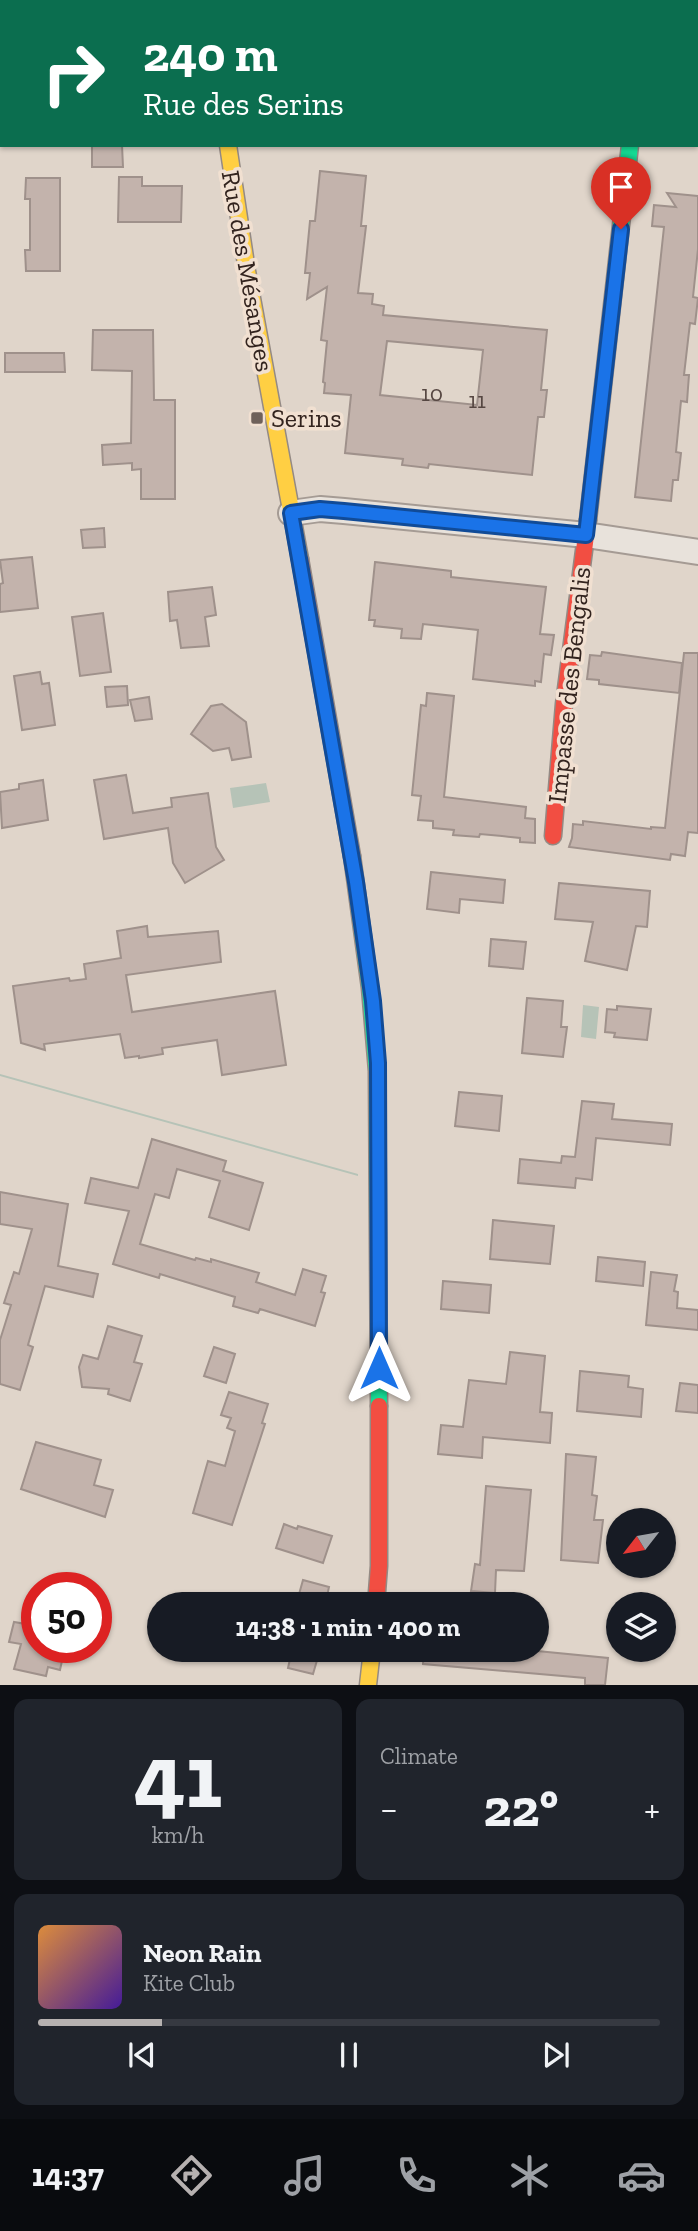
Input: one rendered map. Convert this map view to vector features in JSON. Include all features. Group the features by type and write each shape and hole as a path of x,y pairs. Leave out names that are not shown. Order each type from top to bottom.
{"main road":[{"name":"Rue des Mésanges","path":"228,147 356,882 373,1001 378,1063 379,1489 376,1592"},
{"name":"Impasse des Bengalis","path":"553,836 564,704 630,147"},
{"path":"368,1685 371,1662"}],"street":[{"path":"291,513 320,509 344,511 586,535 698,552"}],"shaded area":[{"path":"266,783 270,802 233,808 230,788"},
{"path":"583,1005 599,1007 596,1039 581,1037"},
{"path":"0,1076 358,1174 358,1176"}],"building":[{"path":"92,147 122,147 123,167 92,167"},
{"path":"320,171 366,176 361,226 366,226 358,293 373,294 372,304 384,306 383,315 547,330 541,390 547,390 544,417 538,417 532,475 429,464 428,468 402,465 403,459 345,453 351,395 324,393 327,341 321,340 327,287 307,299 310,273 305,273 310,221 315,221","holes":["387,341 483,350 477,405 380,395"]},
{"path":"119,177 142,177 142,186 182,186 181,222 118,222"},
{"path":"26,178 60,178 60,271 26,271 25,250 30,250 30,199 25,199"},
{"path":"667,193 698,196 698,249 693,297 698,298 695,324 690,323 684,375 689,375 687,402 681,401 676,452 681,453 678,480 673,480 671,501 635,497 664,227 652,226 654,205 676,207"},
{"path":"93,330 153,330 154,400 175,400 175,499 141,499 141,469 132,470 132,463 103,465 102,445 131,443 132,371 92,370"},
{"path":"5,353 64,353 65,372 5,372"},
{"path":"104,528 105,547 83,548 81,530"},
{"path":"32,557 38,608 0,612 0,584 3,583 0,560"},
{"path":"375,562 451,571 451,577 546,587 540,634 554,635 551,655 544,654 541,682 535,681 535,686 473,679 478,630 423,624 421,639 401,638 402,629 374,626 375,620 369,620"},
{"path":"212,587 216,615 205,617 209,646 181,648 177,620 170,621 168,592"},
{"path":"103,613 111,672 80,676 72,617"},
{"path":"602,652 682,663 679,693 599,684 599,680 587,679 590,655 601,656"},
{"path":"684,653 698,653 698,833 688,832 685,856 671,854 670,860 569,847 573,824 583,825 583,821 651,829 665,828"},
{"path":"40,672 42,684 49,683 55,725 22,730 14,676"},
{"path":"127,686 128,705 107,707 105,687"},
{"path":"427,693 454,696 444,797 526,807 525,818 535,819 535,843 520,842 520,838 502,836 453,835 454,830 433,828 433,821 418,820 421,796 412,795 421,705 426,706"},
{"path":"149,697 152,719 135,721 130,700"},
{"path":"222,704 246,722 251,757 232,760 229,748 213,751 191,734 211,706"},
{"path":"126,775 133,813 172,807 171,798 208,793 216,847 224,860 185,883 173,863 168,828 104,839 94,780"},
{"path":"43,780 48,820 2,828 0,792 19,789 19,784"},
{"path":"431,872 505,880 503,903 460,899 459,913 427,909"},
{"path":"559,883 650,891 647,927 636,926 627,970 585,961 593,922 555,919"},
{"path":"147,926 148,937 218,931 221,962 126,975 132,1012 275,991 286,1065 222,1075 217,1040 162,1048 163,1054 139,1058 125,1058 120,1034 44,1044 45,1050 21,1043 13,986 69,978 70,981 86,979 84,964 121,958 117,931"},
{"path":"491,939 526,942 523,969 489,966"},
{"path":"527,998 563,1001 561,1027 567,1027 563,1057 522,1053"},
{"path":"617,1006 651,1009 647,1040 614,1037 615,1033 605,1032 607,1009 617,1010"},
{"path":"459,1092 502,1096 499,1131 455,1126"},
{"path":"582,1101 614,1104 612,1119 672,1124 670,1145 596,1138 592,1180 576,1178 575,1188 518,1183 520,1159 561,1163 562,1156 575,1157"},
{"path":"152,1139 226,1161 223,1171 263,1183 249,1230 209,1217 220,1181 177,1169 169,1198 155,1194 140,1244 195,1260 196,1258 211,1262 211,1259 259,1273 256,1282 295,1295 303,1269 326,1276 321,1292 325,1293 315,1326 260,1309 258,1313 233,1306 235,1297 160,1274 159,1278 113,1264 129,1211 85,1203 91,1178 138,1188"},
{"path":"0,1192 68,1204 58,1266 98,1274 93,1297 45,1286 28,1345 33,1347 20,1390 0,1384 0,1340 11,1305 4,1303 14,1272 19,1274 32,1229 0,1224"},
{"path":"493,1220 554,1226 550,1264 490,1259"},
{"path":"598,1257 645,1262 643,1286 596,1281"},
{"path":"651,1272 677,1275 674,1291 678,1292 677,1308 698,1310 698,1330 646,1325"},
{"path":"443,1281 491,1285 489,1313 441,1309"},
{"path":"108,1326 142,1336 134,1362 142,1364 130,1401 108,1394 109,1389 82,1387 79,1367 83,1355 98,1359"},
{"path":"214,1347 235,1354 226,1383 204,1376"},
{"path":"510,1352 545,1356 540,1412 552,1413 550,1443 483,1437 482,1458 438,1454 441,1425 463,1427 469,1380 506,1384"},
{"path":"580,1371 629,1376 628,1387 643,1389 641,1417 577,1411"},
{"path":"680,1383 698,1385 698,1413 676,1411"},
{"path":"229,1392 268,1404 262,1423 265,1424 232,1525 193,1513 208,1461 225,1466 235,1431 227,1428 231,1418 221,1415"},
{"path":"36,1442 101,1460 94,1485 113,1490 105,1517 21,1489"},
{"path":"566,1454 596,1457 592,1495 597,1496 594,1520 603,1520 598,1563 561,1560"},
{"path":"486,1486 531,1490 524,1571 496,1570 495,1592 471,1591 475,1564 480,1565"},
{"path":"284,1524 332,1536 323,1563 276,1548"},
{"path":"303,1580 329,1587 328,1592 300,1592"},
{"path":"14,1622 21,1623 21,1644 9,1642"},
{"path":"21,1644 21,1663 62,1663 60,1670 48,1667 46,1676 14,1669"},
{"path":"549,1652 606,1658 608,1662 605,1685 585,1685 585,1678 423,1664 549,1662"},
{"path":"289,1662 316,1662 313,1674 288,1668"}],"traffic: fast":[{"path":"588,520 630,147"},
{"path":"352,856 370,988 377,1071 379,1406"}],"traffic: slow":[{"path":"228,147 247,271 300,559"},
{"path":"368,1685 371,1662"}],"traffic: jam":[{"path":"553,836 564,704 588,520"},
{"path":"300,559 352,856"},
{"path":"377,1592 379,1406"}],"place":[{"name":"Serins","path":"257,418"}],"route":[{"path":"379,1368 378,1063 373,1001 329,721 291,513 320,509 586,535 621,229"}]}
